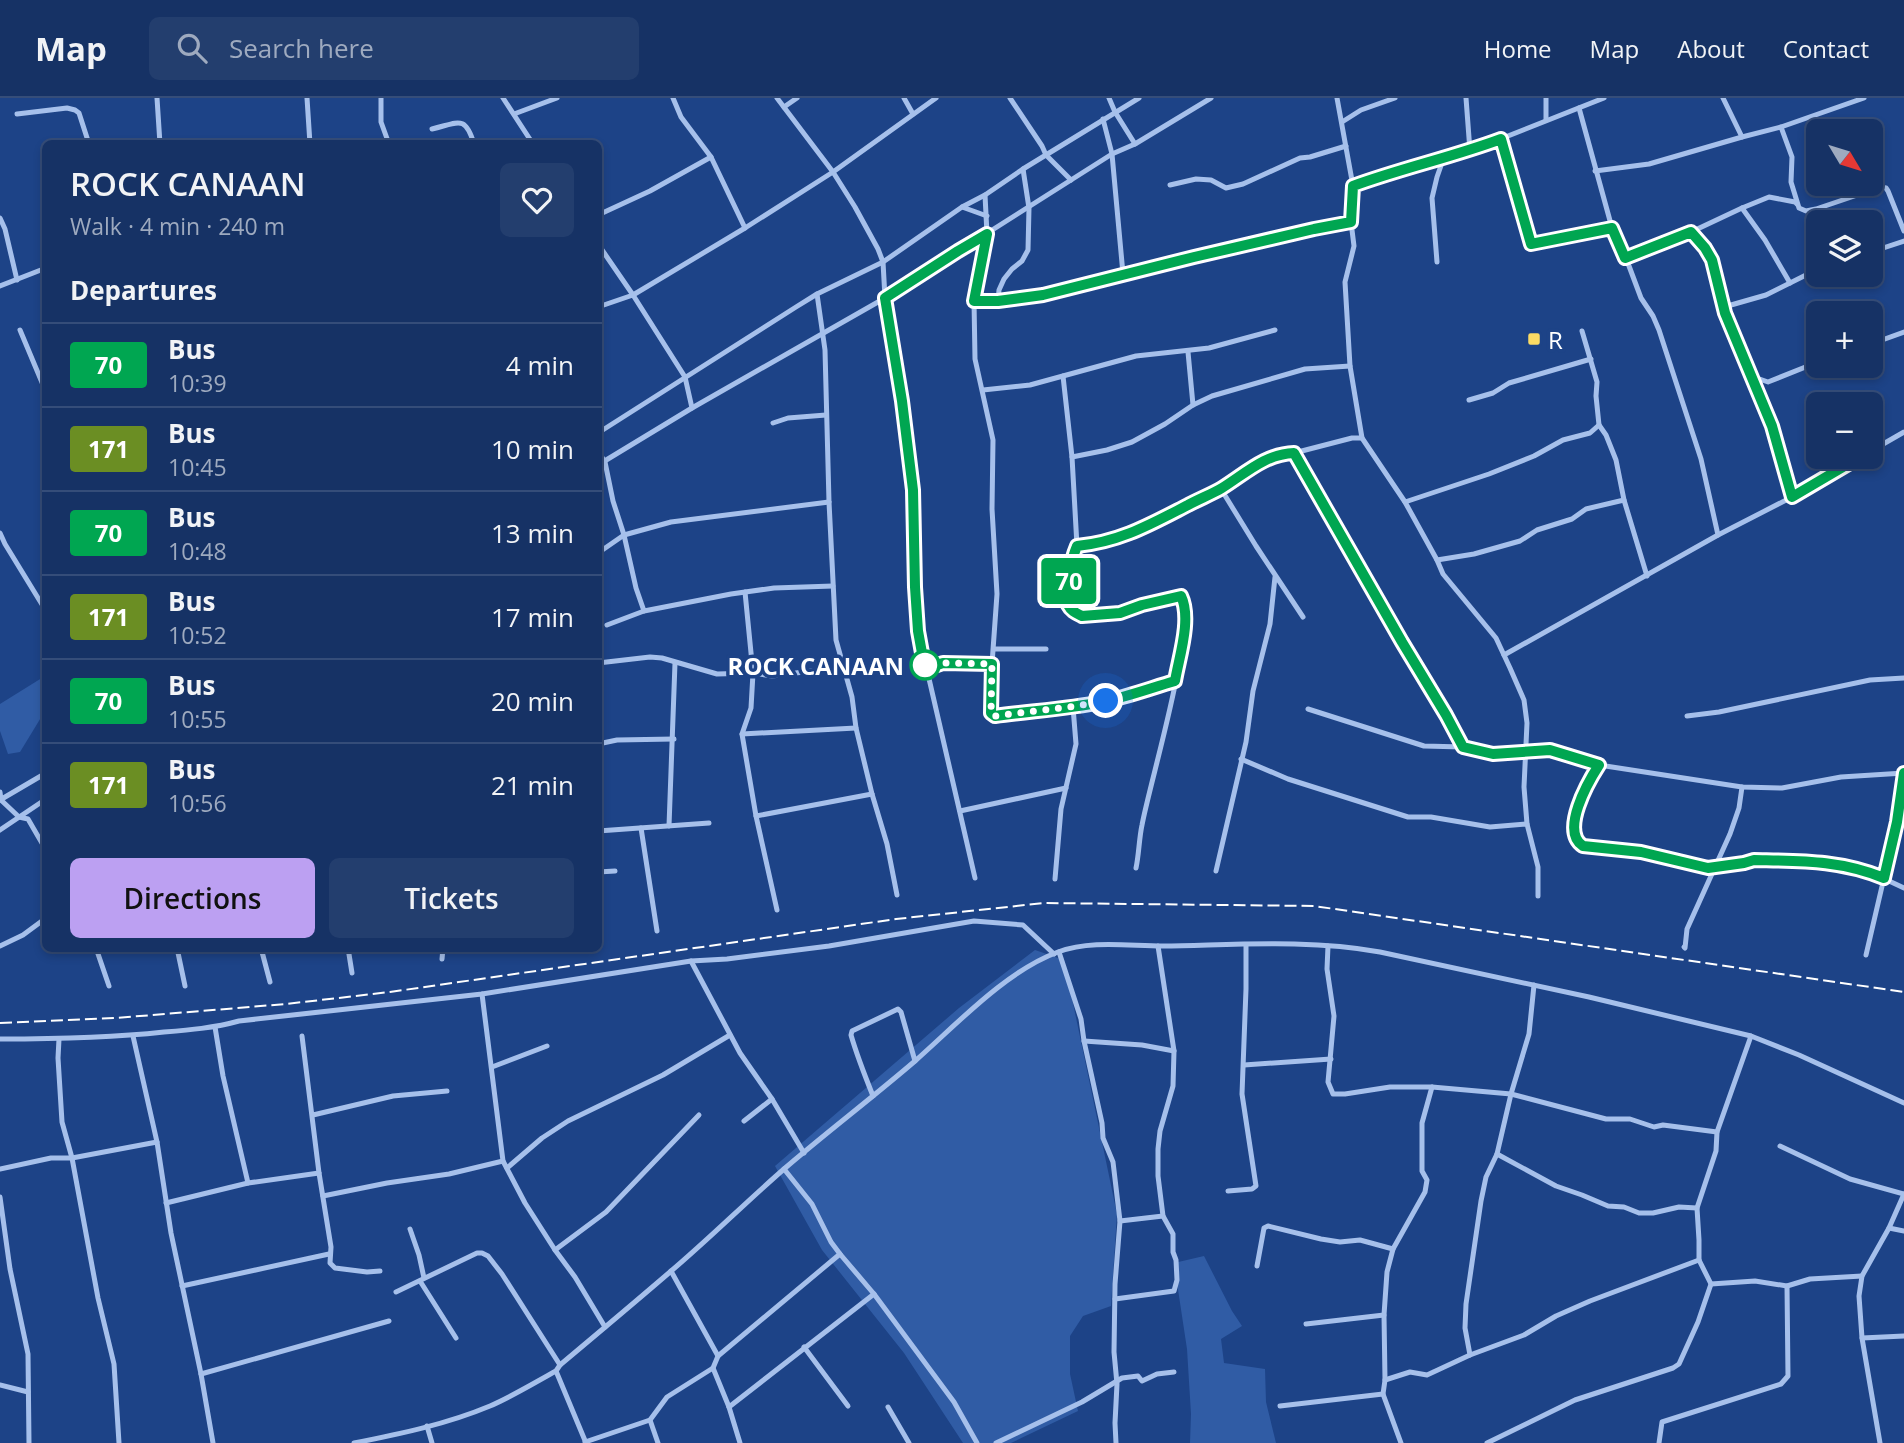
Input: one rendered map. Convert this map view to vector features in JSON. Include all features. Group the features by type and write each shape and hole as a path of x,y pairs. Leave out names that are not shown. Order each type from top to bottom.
{"street":[{"path":"158,98 160,140"},
{"path":"307,98 310,140"},
{"path":"381,98 381,122 388,140"},
{"path":"503,98 530,140"},
{"path":"514,114 557,98"},
{"path":"673,98 681,117 711,157 745,228"},
{"path":"777,98 833,172 855,207 883,262 885,298 913,490 913,565 918,631 975,878"},
{"path":"784,107 797,98"},
{"path":"904,98 913,114"},
{"path":"602,306 633,295 745,228 833,172 936,98"},
{"path":"1010,98 1046,155 1071,180"},
{"path":"1109,98 1135,144"},
{"path":"602,430 817,294 883,262 962,207 1139,98"},
{"path":"602,462 885,298 1112,154 1135,144 1211,98"},
{"path":"1337,98 1353,186 1351,222 1354,246 1345,282 1350,366 1363,438 1405,502 1443,574 1496,638 1524,700 1527,723 1524,798 1527,824 1538,867 1538,896"},
{"path":"1342,122 1361,110 1395,98"},
{"path":"1466,98 1469,151"},
{"path":"1546,98 1546,120"},
{"path":"1353,186 1382,175 1469,151 1604,98"},
{"path":"1723,98 1742,137"},
{"path":"1595,171 1642,166 1781,127 1864,98"},
{"path":"17,114 67,108 75,110 79,113 88,140"},
{"path":"1579,108 1612,228 1641,298 1656,323 1701,459 1718,535"},
{"path":"1103,119 1112,154 1123,274"},
{"path":"432,129 465,124 470,129 473,140"},
{"path":"1781,127 1791,157 1791,182 1799,208"},
{"path":"1501,139 1531,244 1612,228"},
{"path":"1170,185 1196,178 1211,180 1226,187 1243,184 1300,158 1346,146"},
{"path":"602,213 650,191 711,157"},
{"path":"1437,262 1432,198 1444,157"},
{"path":"998,301 1004,279 1022,261 1028,250 1029,208 1023,169"},
{"path":"1625,258 1769,197 1795,202 1799,208 1806,211 1881,187 1886,188 1904,231"},
{"path":"985,195 987,234 974,301 976,370 993,440 992,509 997,594 991,713 995,716 1073,707 1106,701 1175,681"},
{"path":"962,207 987,216"},
{"path":"1742,208 1765,240 1790,283"},
{"path":"0,218 17,280"},
{"path":"974,301 1043,295 1351,222"},
{"path":"1691,232 1709,254 1724,307 1772,426 1792,497"},
{"path":"1883,248 1903,242 1904,249"},
{"path":"602,250 685,377 692,408"},
{"path":"0,286 42,270"},
{"path":"1724,307 1766,295 1806,275"},
{"path":"817,294 824,334 825,415 836,640 852,697 856,728 887,844 897,895"},
{"path":"20,330 42,382"},
{"path":"983,390 1030,385 1125,358 1188,352 1275,330"},
{"path":"1582,331 1597,382 1599,425 1616,460 1624,500 1647,576"},
{"path":"1883,340 1904,332"},
{"path":"1188,352 1193,405"},
{"path":"1469,400 1493,393 1516,381 1591,359"},
{"path":"1072,457 1132,442 1166,424 1193,405 1234,389 1305,369 1350,366"},
{"path":"1751,376 1768,382 1806,367"},
{"path":"1063,376 1072,457 1077,546 1070,569 1067,599 1070,609 1082,616 1120,613 1181,596 1185,604 1185,626 1175,681 1141,827 1136,868"},
{"path":"774,423 788,418 825,415"},
{"path":"1405,502 1489,474 1534,456 1563,440 1590,432 1599,425"},
{"path":"1590,432 1606,435"},
{"path":"1883,443 1904,432"},
{"path":"1077,546 1099,544 1140,530 1221,489 1255,465 1281,454 1352,438 1363,438"},
{"path":"1294,453 1463,747"},
{"path":"602,466 644,611"},
{"path":"1504,655 1840,469"},
{"path":"1221,489 1303,617"},
{"path":"1437,560 1474,554 1520,541 1537,530 1572,519 1586,509 1624,500"},
{"path":"602,550 624,535 671,523 829,502"},
{"path":"0,533 42,604"},
{"path":"1216,871 1253,691 1270,624 1275,577"},
{"path":"607,625 644,611 745,593 833,586"},
{"path":"745,593 753,673 751,708 742,734 756,816 777,910"},
{"path":"994,649 1046,649"},
{"path":"602,663 650,657 717,674 753,673 772,676 842,667"},
{"path":"669,826 675,663"},
{"path":"926,669 943,663 992,664"},
{"path":"1688,716 1870,680 1904,678"},
{"path":"1055,879 1061,809 1076,744 1073,707"},
{"path":"1308,709 1424,746 1463,747 1493,754 1550,750 1599,765 1742,787 1782,788 1841,777 1904,773 1897,822 1866,955"},
{"path":"742,734 856,728"},
{"path":"602,743 617,740 674,739"},
{"path":"1241,759 1288,779 1408,817 1431,817 1490,827 1527,824"},
{"path":"1599,765 1590,780 1575,819 1579,844 1641,852 1700,867 1714,868 1754,860 1830,863 1884,878 1904,888"},
{"path":"0,800 42,775"},
{"path":"1684,947 1687,929 1735,819 1742,787"},
{"path":"960,811 1066,788"},
{"path":"0,792 0,800 19,817 28,819 42,843"},
{"path":"756,816 872,794"},
{"path":"0,830 42,802"},
{"path":"602,831 709,824"},
{"path":"641,828 657,931"},
{"path":"602,872 615,871"},
{"path":"0,946 42,921"},
{"path":"0,1039 133,1035 215,1027 239,1021 482,995 691,961 829,946 974,921 1023,925 1057,953 1081,1019 1102,1124 1101,1132 1113,1162 1120,1222 1114,1352 1117,1382 1116,1443"},
{"path":"354,1443 464,1416 490,1406 556,1371 972,1009 1035,962 1057,953 1100,944 1328,946 1380,952 1751,1036 1904,1103"},
{"path":"1228,1191 1252,1189 1256,1186 1242,1094 1246,945"},
{"path":"1115,1299 1174,1291 1177,1280 1173,1234 1163,1216 1158,1176 1160,1131 1173,1086 1174,1051 1158,946"},
{"path":"1328,946 1327,969 1334,1016 1328,1082 1333,1094 1390,1087 1432,1087 1511,1094 1606,1119 1630,1119 1654,1127 1664,1125 1717,1132"},
{"path":"97,952 109,986"},
{"path":"178,952 185,986"},
{"path":"262,952 270,982"},
{"path":"349,952 352,973"},
{"path":"442,959 443,952"},
{"path":"691,961 740,1052 804,1153"},
{"path":"1470,1354 1465,1328 1466,1304 1486,1177 1497,1154 1529,1034 1534,985"},
{"path":"482,995 503,1161 518,1191 605,1327"},
{"path":"873,1096 860,1067 852,1031 898,1009 915,1061"},
{"path":"215,1027 223,1076 248,1183"},
{"path":"133,1035 157,1142 166,1203 213,1443"},
{"path":"507,1168 561,1125 663,1075 730,1035"},
{"path":"302,1036 331,1247 330,1264 335,1268 380,1271"},
{"path":"1487,1443 1505,1440 1575,1400 1679,1364 1712,1284 1699,1260 1697,1208 1716,1151 1717,1132 1751,1036"},
{"path":"59,1039 61,1113 114,1364 119,1443"},
{"path":"1084,1041 1142,1045 1174,1051"},
{"path":"492,1067 547,1046"},
{"path":"1244,1065 1331,1059"},
{"path":"1401,1443 1383,1394 1387,1272 1393,1249 1424,1192 1427,1180 1422,1171 1422,1123 1432,1087"},
{"path":"313,1115 393,1096 447,1091"},
{"path":"744,1121 772,1099"},
{"path":"555,1250 606,1212 699,1115"},
{"path":"0,1169 51,1158 72,1158 157,1142"},
{"path":"1780,1146 1850,1179 1904,1194 1889,1228 1861,1276 1859,1306 1862,1338 1880,1443"},
{"path":"1497,1154 1556,1186 1608,1206 1624,1207 1639,1213 1679,1207 1697,1208"},
{"path":"323,1196 449,1174 503,1161"},
{"path":"785,1169 812,1204 831,1242 874,1294 954,1402 977,1443"},
{"path":"166,1203 248,1183 319,1173"},
{"path":"0,1197 10,1269 28,1354 29,1443"},
{"path":"1120,1222 1163,1216"},
{"path":"1257,1266 1264,1228 1268,1226 1321,1239 1340,1242 1360,1240 1393,1249"},
{"path":"1889,1228 1904,1231"},
{"path":"410,1229 419,1255 422,1280 456,1338"},
{"path":"396,1292 482,1253 488,1256 502,1274 561,1364"},
{"path":"182,1286 329,1254"},
{"path":"556,1371 586,1442 650,1420 667,1397 713,1368 718,1356 840,1254"},
{"path":"1385,1380 1410,1372 1427,1375 1470,1354 1524,1335 1556,1316 1624,1287 1699,1260"},
{"path":"0,1269 10,1269"},
{"path":"671,1271 718,1356"},
{"path":"1712,1284 1755,1281 1787,1286 1810,1279 1861,1276"},
{"path":"1659,1443 1662,1422 1786,1381 1787,1286"},
{"path":"729,1407 874,1294"},
{"path":"1307,1324 1384,1315"},
{"path":"201,1374 389,1321"},
{"path":"1862,1338 1904,1336"},
{"path":"804,1347 848,1406"},
{"path":"713,1368 740,1443"},
{"path":"996,1443 1082,1402 1122,1378 1138,1376 1142,1381 1157,1374 1174,1372"},
{"path":"0,1385 28,1392"},
{"path":"1280,1406 1383,1394"},
{"path":"888,1407 909,1443"},
{"path":"650,1420 658,1443"},
{"path":"427,1426 432,1443"}],"shaded area":[{"path":"42,678 42,716 20,752 8,754 0,731 0,704"},
{"path":"1035,950 1064,960 1117,1214 1111,1306 1083,1316 1070,1336 1070,1374 1078,1411 1011,1443 963,1443 904,1353 822,1250 775,1166 959,1008"},
{"path":"1204,1256 1242,1326 1221,1339 1224,1363 1265,1369 1266,1402 1276,1443 1190,1443 1187,1349 1174,1263"}],"railway":[{"path":"0,1023 116,1018 286,1004 390,992 896,919 1044,903 1314,906 1904,992"}],"bus line":[{"name":"70","path":"1840,469 1792,497 1772,426 1725,313 1712,260 1691,232 1625,258 1612,228 1531,244 1501,139 1353,186 1351,222 1194,257 1043,295 974,301 987,234 885,298 894,342 913,490 913,565 918,631 924,664 926,669 943,663 992,664 991,713 995,716 1106,701 1175,681 1185,626 1185,604 1181,596 1120,613 1082,616 1070,609 1067,599 1070,569 1077,546 1099,544 1140,530 1221,489 1255,465 1281,454 1294,453 1463,747 1493,754 1550,750 1599,765 1578,806 1575,819 1579,844 1641,852 1708,868 1754,860 1830,863 1884,878 1897,822 1904,773"}],"place":[{"name":"R","path":"1534,339"},
{"name":"ROCK CANAAN","path":"925,665"}],"route":[{"path":"925,665 926,669 943,663 992,664 991,713 995,716 1106,701"}]}
